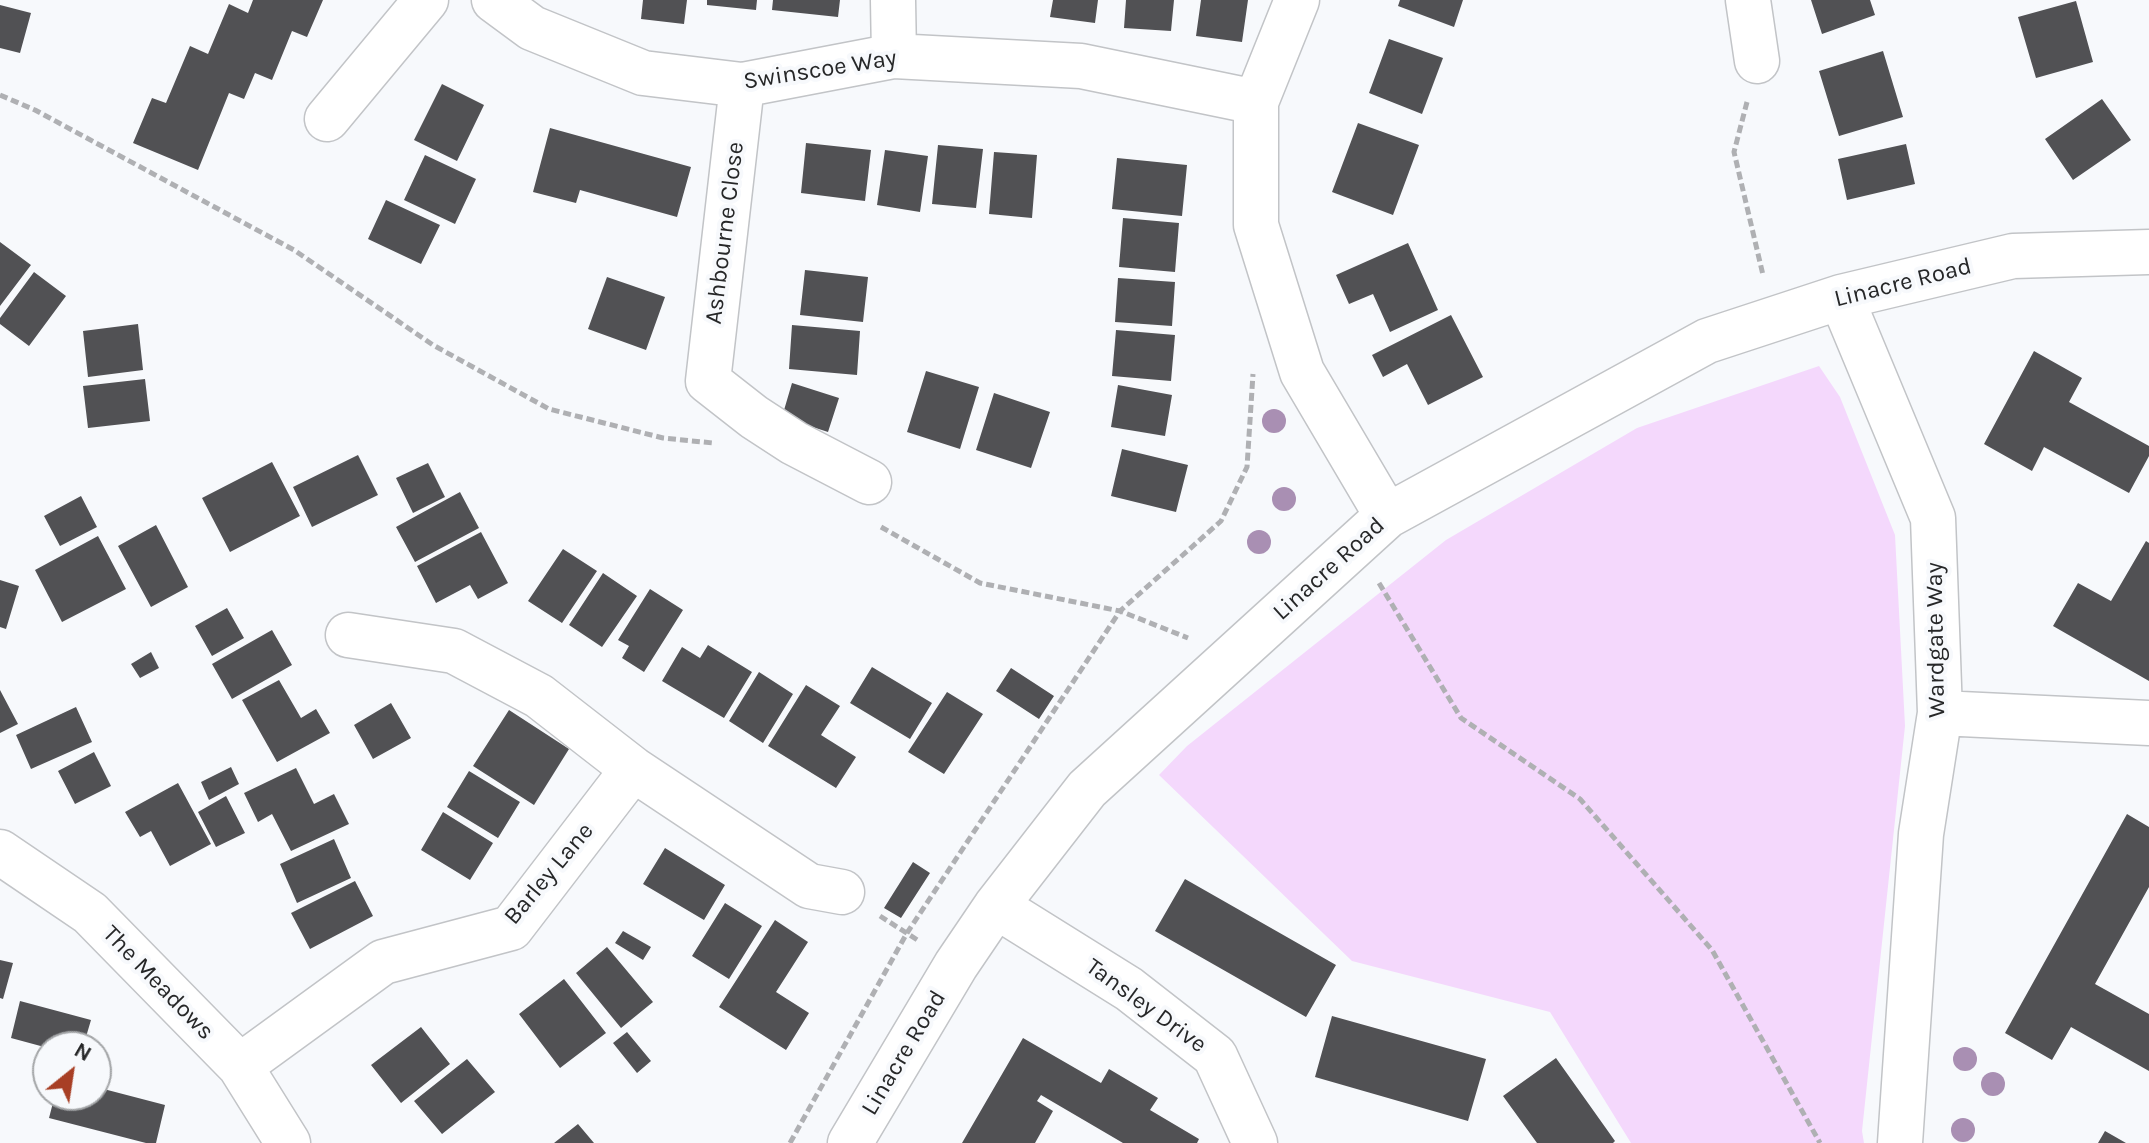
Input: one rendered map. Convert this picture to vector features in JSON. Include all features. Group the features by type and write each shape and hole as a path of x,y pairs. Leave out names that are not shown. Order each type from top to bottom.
{"street":[{"path":"327,119 426,0"},
{"name":"Swinscoe Way","path":"494,0 532,28 643,73 742,85 894,56 1081,66 1256,102"},
{"path":"893,0 894,56"},
{"path":"1297,0 1256,102 1256,225 1302,372 1387,516"},
{"path":"1748,0 1757,61"},
{"name":"Ashbourne Close","path":"742,85 708,381 872,503"},
{"name":"Linacre Road","path":"850,1143 956,965 996,906 1087,789 1387,516 1707,341 1841,297 2013,256 2149,252"},
{"name":"Wardgate Way","path":"1841,297 1933,518 1940,713 1921,834 1900,1143"},
{"path":"348,635 454,651 539,696 633,769 809,886 842,892"},
{"path":"1940,713 2149,723"},
{"name":"Barley Lane","path":"240,1066 383,962 511,928 633,769"},
{"name":"The Meadows","path":"0,852 90,913 240,1066 288,1143"},
{"name":"Tansley Drive","path":"996,906 1129,989 1215,1056 1255,1143"}],"path":[{"path":"1757,61 1734,152 1773,319"},
{"path":"0,95 35,110 294,250 433,345 549,409 663,438 720,444"},
{"path":"790,1143 907,933 1120,611 1221,521 1247,467 1254,362"},
{"path":"872,503 980,583 1120,611 1234,655"},
{"path":"1354,546 1461,718 1580,799 1712,950 1820,1143"},
{"path":"842,892 956,965"}],"shaded area":[{"path":"1819,366 1840,397 1895,535 1905,726 1862,1131 1864,1143 1631,1143 1550,1012 1352,961 1159,775 1187,746 1446,540 1637,428"}],"building":[{"path":"253,0 323,0 307,37 292,31 272,80 255,73 244,99 229,93 198,170 133,143 152,98 166,103 190,46 208,54 229,4 248,13"},
{"path":"643,0 687,0 684,24 641,19"},
{"path":"707,0 757,0 756,10 707,5"},
{"path":"773,0 840,0 838,17 772,10"},
{"path":"1053,0 1098,0 1095,23 1050,17"},
{"path":"1126,0 1174,0 1171,31 1124,28"},
{"path":"1201,0 1248,0 1242,42 1196,36"},
{"path":"1400,0 1463,0 1454,27 1398,6"},
{"path":"1811,0 1870,0 1875,15 1822,34"},
{"path":"2076,1 2093,62 2036,78 2018,17"},
{"path":"0,5 31,13 20,53 0,48"},
{"path":"1389,39 1443,58 1422,114 1369,93"},
{"path":"1883,51 1903,117 1839,136 1819,71"},
{"path":"442,84 484,105 457,161 414,140"},
{"path":"2102,99 2131,140 2073,180 2045,139"},
{"path":"1358,123 1419,145 1393,215 1332,192"},
{"path":"550,128 691,167 677,217 580,190 576,203 533,192"},
{"path":"806,143 871,150 865,201 801,193"},
{"path":"1906,144 1915,184 1847,200 1838,159"},
{"path":"938,145 983,149 976,208 932,204"},
{"path":"885,150 928,156 920,212 877,205"},
{"path":"994,152 1037,155 1032,218 989,214"},
{"path":"425,155 476,179 455,224 404,200"},
{"path":"1117,158 1187,165 1182,216 1112,209"},
{"path":"386,200 440,225 421,264 368,239"},
{"path":"1123,218 1179,223 1175,272 1119,267"},
{"path":"0,242 31,265 0,306"},
{"path":"1408,243 1438,310 1390,332 1373,294 1349,304 1336,275"},
{"path":"805,270 868,277 863,322 800,315"},
{"path":"34,272 66,296 29,346 0,324 0,318"},
{"path":"607,277 665,297 646,350 588,329"},
{"path":"1118,278 1175,282 1172,326 1115,322"},
{"path":"1451,315 1483,377 1428,405 1407,364 1383,377 1372,355"},
{"path":"138,324 143,370 88,377 83,331"},
{"path":"792,325 860,331 857,375 789,369"},
{"path":"1116,330 1175,335 1171,381 1112,376"},
{"path":"2034,351 2082,378 2069,402 2149,446 2149,456 2129,493 2044,447 2032,471 1984,444"},
{"path":"926,371 979,387 960,449 907,432"},
{"path":"145,379 150,421 88,428 83,386"},
{"path":"792,383 839,398 828,432 782,417"},
{"path":"1118,385 1172,395 1165,436 1111,427"},
{"path":"994,393 1050,412 1031,468 976,450"},
{"path":"1122,449 1188,465 1176,512 1111,496"},
{"path":"358,455 378,495 312,527 293,487"},
{"path":"272,462 300,516 230,552 202,498"},
{"path":"428,463 445,497 413,513 396,478"},
{"path":"460,492 479,528 415,562 396,527"},
{"path":"81,496 97,527 60,546 44,516"},
{"path":"156,525 188,587 151,607 118,546"},
{"path":"481,532 508,583 478,599 470,585 436,603 417,566"},
{"path":"98,536 126,589 62,622 35,570"},
{"path":"2146,541 2149,543 2149,681 2053,626 2078,583 2111,601"},
{"path":"563,549 597,571 562,623 528,601"},
{"path":"603,573 637,596 602,647 569,625"},
{"path":"0,580 19,586 6,629 0,627"},
{"path":"650,589 683,610 644,672 622,658 629,646 618,640"},
{"path":"227,608 244,638 212,656 195,626"},
{"path":"272,630 292,665 232,699 212,664"},
{"path":"708,645 752,672 724,718 662,681 682,647 700,658"},
{"path":"151,652 159,668 140,678 131,664"},
{"path":"872,667 932,703 910,739 850,703"},
{"path":"1011,668 1054,696 1039,719 996,691"},
{"path":"759,672 793,694 763,743 729,721"},
{"path":"279,680 301,718 316,709 330,733 277,762 242,700"},
{"path":"806,685 840,706 821,735 856,757 836,788 768,746"},
{"path":"0,690 18,724 0,733"},
{"path":"947,692 983,714 944,774 908,752"},
{"path":"391,703 411,738 373,759 354,725"},
{"path":"76,707 92,742 31,769 16,735"},
{"path":"509,710 569,749 534,805 473,766"},
{"path":"94,752 111,786 75,804 58,771"},
{"path":"231,767 239,784 209,800 201,782"},
{"path":"296,768 314,804 334,794 349,824 291,851 272,814 258,822 244,793"},
{"path":"469,771 520,802 498,838 447,807"},
{"path":"178,783 211,844 170,866 151,831 140,837 125,812"},
{"path":"226,796 245,833 216,847 198,812"},
{"path":"443,812 493,843 470,880 421,850"},
{"path":"2127,814 2149,827 2149,887 2095,984 2149,1014 2149,1071 2071,1027 2052,1060 2005,1033"},
{"path":"334,839 351,878 297,903 280,864"},
{"path":"665,848 725,885 704,920 643,884"},
{"path":"913,862 930,873 901,918 884,908"},
{"path":"1185,879 1336,965 1306,1017 1155,931"},
{"path":"355,881 373,916 310,949 291,913"},
{"path":"725,903 762,926 729,979 692,956"},
{"path":"775,920 808,942 776,992 809,1013 786,1050 719,1007"},
{"path":"623,931 651,947 643,960 615,943"},
{"path":"607,947 653,1002 621,1028 576,973"},
{"path":"0,960 13,963 3,999 0,998"},
{"path":"564,979 606,1033 560,1068 519,1014"},
{"path":"20,1001 91,1020 88,1031 32,1031 32,1044 11,1038"},
{"path":"1332,1016 1486,1059 1468,1121 1315,1077"},
{"path":"421,1027 450,1064 401,1103 371,1065"},
{"path":"627,1032 651,1061 637,1073 613,1043"},
{"path":"1023,1038 1101,1083 1109,1069 1158,1098 1150,1110 1199,1139 1197,1143 1123,1143 1041,1095 1037,1101 1053,1111 1035,1143 962,1143"},
{"path":"1556,1058 1615,1141 1613,1143 1537,1143 1503,1096"},
{"path":"467,1059 495,1092 442,1134 414,1101"},
{"path":"112,1091 165,1105 156,1143 49,1118 51,1111 112,1111"},
{"path":"578,1124 594,1143 554,1143"},
{"path":"2105,1131 2126,1143 2098,1143"}]}
